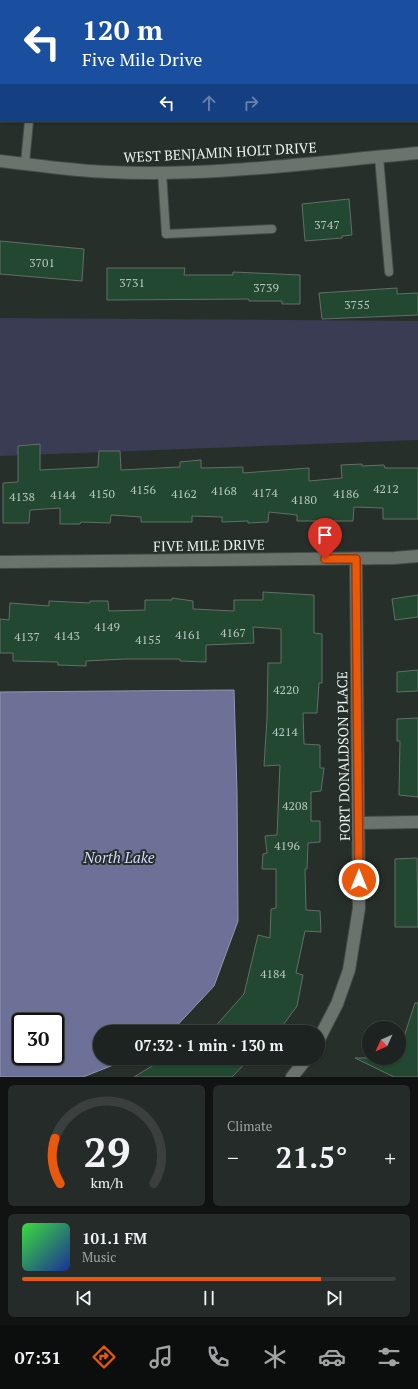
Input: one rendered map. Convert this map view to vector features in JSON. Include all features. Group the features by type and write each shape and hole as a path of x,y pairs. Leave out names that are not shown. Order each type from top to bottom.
{"street":[{"name":"WEST BENJAMIN HOLT DRIVE","path":"0,161 108,172 162,172 272,167 418,153"},
{"name":"FIVE MILE DRIVE","path":"0,562 356,559 418,556"},
{"name":"FORT DONALDSON PLACE","path":"325,1027 337,1004 349,970 359,908 356,559"},
{"path":"359,823 418,822"},
{"path":"292,1077 301,1065"}],"lane":[{"path":"24,163 29,122"},
{"path":"379,157 389,272"},
{"path":"162,172 166,234 272,229"}],"shaded area":[{"path":"0,318 418,321 418,440 0,456"}],"water":[{"name":"North Lake","path":"234,690 237,792 238,921 214,986 178,1025 93,1025 93,1065 113,1065 83,1077 0,1077 0,692"}],"building":[{"path":"349,199 352,235 342,236 342,238 305,241 302,204"},
{"path":"0,241 84,249 82,281 0,274"},
{"path":"107,268 185,268 184,275 233,275 233,272 300,275 300,304 282,304 282,301 249,301 249,299 107,300"},
{"path":"397,288 397,294 418,293 418,315 322,319 319,293"},
{"path":"40,444 40,470 98,467 99,451 120,451 121,470 180,467 180,462 201,460 201,468 243,467 243,473 309,468 309,481 342,478 341,465 362,464 362,466 384,465 385,468 418,468 418,519 383,519 383,508 354,507 353,521 297,521 297,515 269,512 268,522 222,522 222,517 192,516 192,522 141,522 141,517 111,515 110,523 81,522 80,524 60,524 60,508 30,510 29,523 3,523 3,483 18,482 18,446"},
{"path":"263,592 314,595 314,633 322,634 322,683 319,683 317,713 303,713 304,744 320,745 320,768 324,768 321,791 311,792 311,821 320,821 320,842 308,843 307,869 305,869 306,910 320,911 321,932 305,931 296,973 303,975 297,1006 283,1025 217,1025 244,994 258,935 270,938 271,909 276,908 276,869 262,869 263,854 267,853 265,836 277,835 280,765 264,766 268,663 281,663 281,629 253,627 254,643 206,645 206,662 180,661 180,659 125,659 86,661 86,666 58,665 58,662 13,661 13,653 0,653 0,619 9,620 10,603 49,606 49,601 90,603 90,601 108,601 109,611 145,610 145,600 172,600 172,598 193,601 193,609 234,611 234,600 263,600"},
{"path":"418,595 418,617 395,620 392,599"},
{"path":"418,670 418,691 397,692 397,672"},
{"path":"418,718 418,797 399,795 400,741 397,741 397,719"},
{"path":"417,858 418,927 395,927 395,859"},
{"path":"415,1003 418,1003 418,1077 394,1077 369,1065 406,1065 406,1031"},
{"path":"355,1058 362,1058 362,1061"},
{"path":"154,1065 243,1065 232,1077 134,1077"}],"route":[{"path":"325,559 356,559 359,880"}]}
